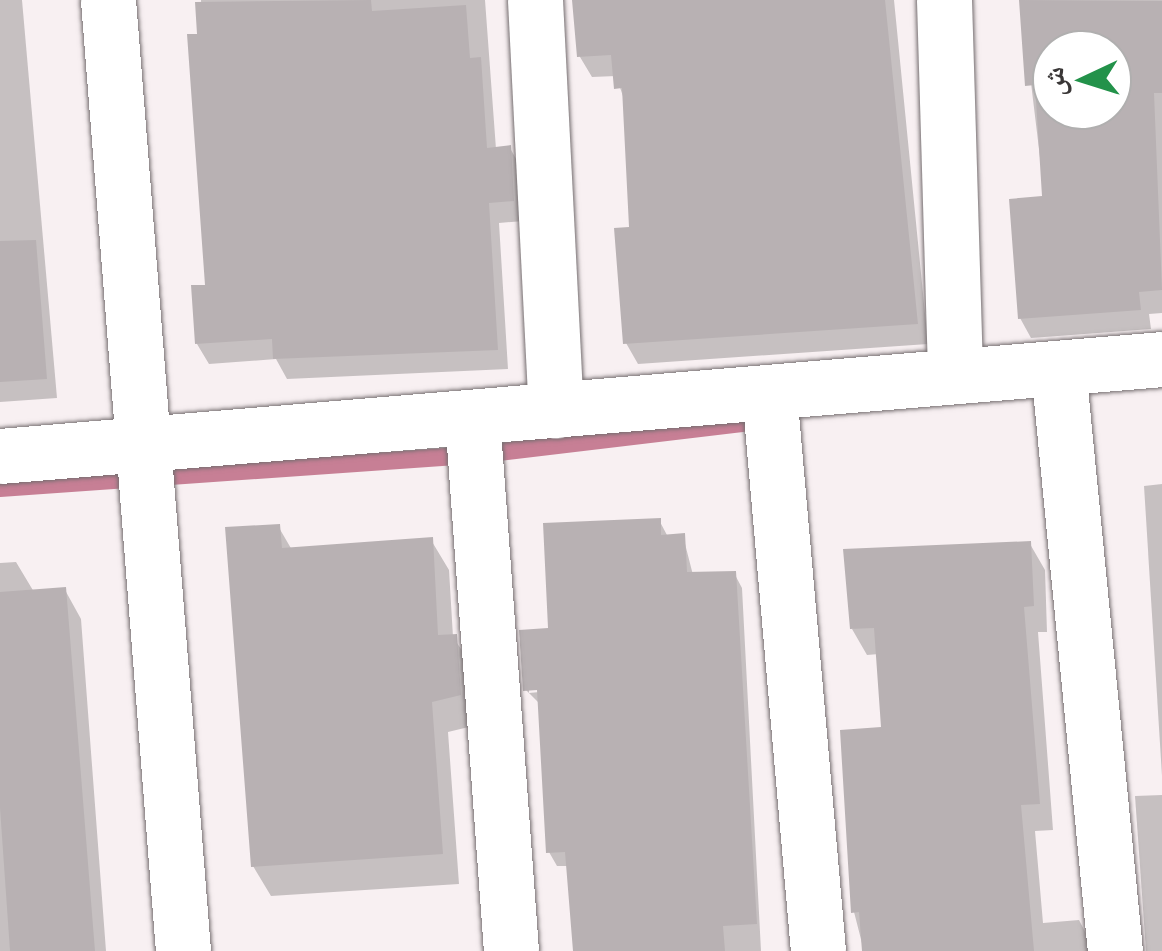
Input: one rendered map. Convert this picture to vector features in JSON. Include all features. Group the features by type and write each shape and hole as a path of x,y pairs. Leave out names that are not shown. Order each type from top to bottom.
{"street":[{"path":"108,0 183,951"},
{"path":"535,0 556,410"},
{"path":"944,0 956,376"},
{"path":"0,456 1162,359"},
{"path":"1058,368 1115,951"},
{"path":"770,392 818,951"},
{"path":"472,416 511,951"}],"building":[{"path":"371,0 372,11 466,5 470,58 481,57 487,148 511,145 514,201 489,203 498,350 273,359 272,339 195,344 191,285 205,285 187,34 197,34 195,2"},
{"path":"572,0 885,0 918,324 623,344 614,228 629,227 622,88 614,89 611,55 577,57"},
{"path":"1019,0 1162,1 1162,93 1154,93 1162,290 1139,292 1141,310 1018,319 1009,199 1042,196 1038,130 1132,130 1132,30 1032,30 1032,85 1025,86"},
{"path":"36,240 47,379 0,382 0,241"},
{"path":"661,518 661,535 685,533 687,572 736,571 757,924 723,926 725,951 573,951 565,852 546,853 537,690 523,691 519,630 548,628 543,523"},
{"path":"280,524 282,548 433,537 438,635 457,634 461,695 432,702 443,854 251,867 225,527"},
{"path":"1031,541 1034,606 1024,607 1040,804 1021,805 1034,951 862,951 859,912 851,913 840,730 881,727 874,628 850,629 843,549"},
{"path":"66,587 95,951 10,951 0,808 0,592"}],"waterway":[{"path":"0,488 474,455 768,420"}]}
